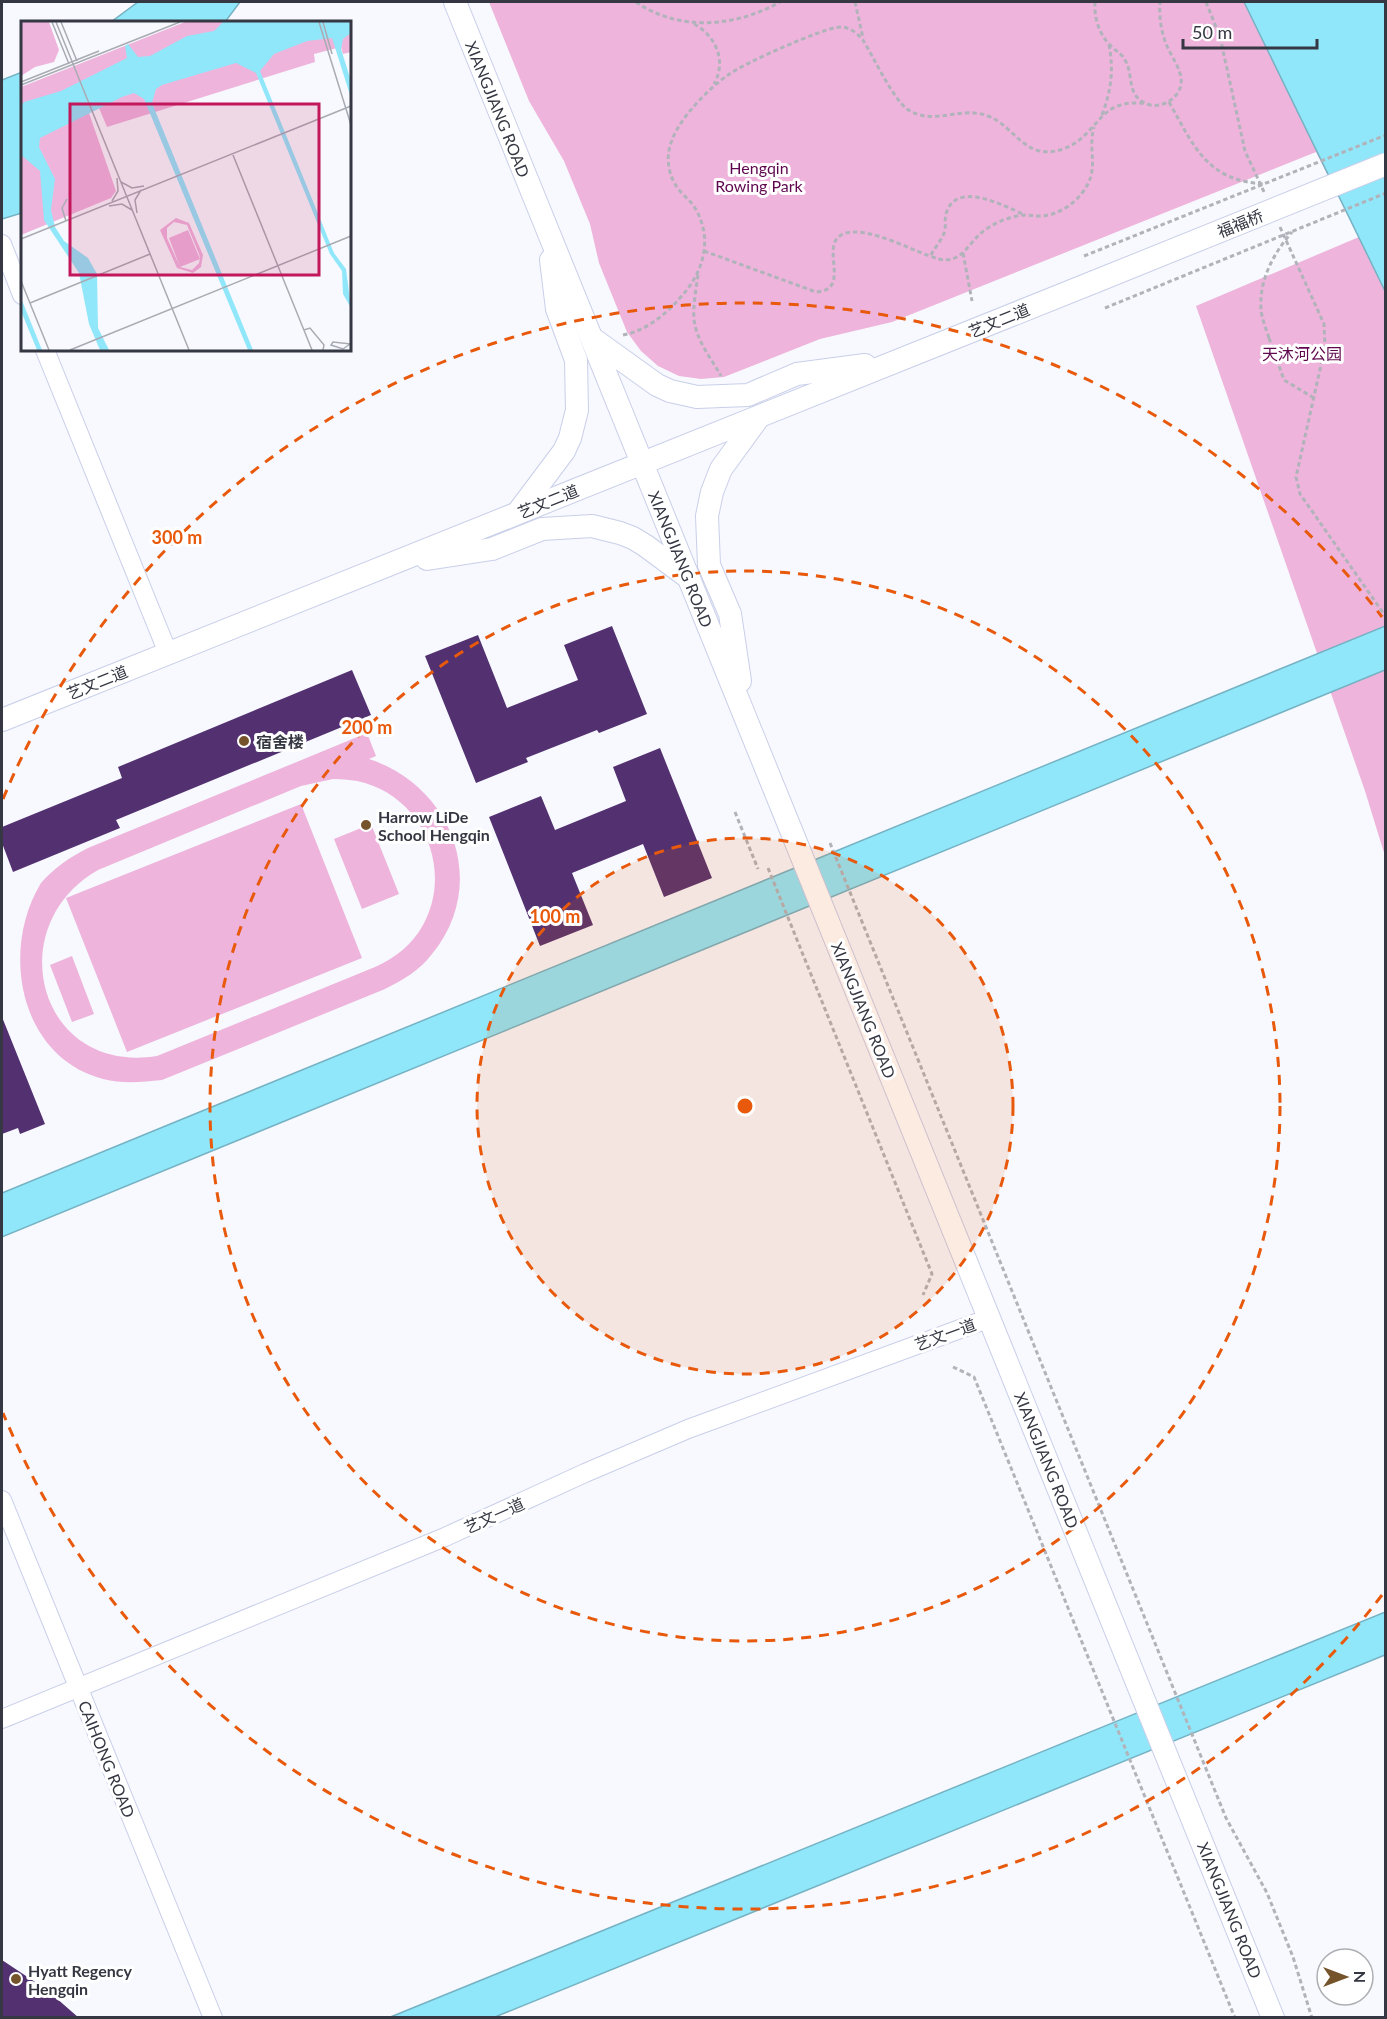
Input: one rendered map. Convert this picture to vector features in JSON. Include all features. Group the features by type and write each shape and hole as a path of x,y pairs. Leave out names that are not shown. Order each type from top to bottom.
{"main road":[{"name":"XIANGJIANG ROAD","path":"455,2 1273,2018"},
{"name":"福福桥","path":"1094,282 1386,164"},
{"path":"518,513 564,451 577,410 576,360 557,309 547,228"},
{"name":"艺文二道","path":"2,720 1094,282"},
{"path":"591,338 657,385 670,391 697,397 748,395 798,374 902,359"},
{"path":"745,718 730,614 710,565 706,528 709,504 716,480 728,458 758,417"},
{"path":"390,564 492,549 542,528 578,525 606,529 633,538 689,578"}],"street":[{"path":"2,244 21,293"},
{"path":"45,351 168,653"},
{"name":"艺文一道","path":"2,1719 445,1537 688,1429 990,1318"},
{"name":"CAIHONG ROAD","path":"2,1500 213,2018"}],"path":[{"path":"636,2 669,19 693,23 721,22 748,16 780,2"},
{"path":"855,2 863,40"},
{"path":"1095,2 1096,21 1102,35 1122,55 1128,65 1132,89 1137,99 1147,104"},
{"path":"1101,116 1118,105 1137,103 1158,105 1169,102 1177,94 1181,84 1180,72 1164,36 1160,2"},
{"path":"1206,2 1220,37 1245,151 1269,202"},
{"path":"693,23 709,34 718,51 719,70 712,88"},
{"path":"725,382 695,327 698,274 705,240 700,218 674,182 668,159 673,137 712,88 729,74 749,63 830,28 845,27 858,34 863,40 899,101 912,112 936,117 976,112 987,115 1006,128 1020,142 1043,151 1063,149 1079,139 1101,116 1112,80 1109,43"},
{"path":"1169,102 1197,152 1206,162 1227,176 1264,184"},
{"path":"930,255 943,235 945,218 950,205 961,197 974,196 1025,215 1041,216 1053,214 1073,203 1088,185 1094,164 1092,139 1094,125"},
{"path":"1084,256 1386,135"},
{"path":"1105,308 1386,193"},
{"path":"704,251 816,292 832,285 834,244 841,235 846,233 885,238 947,260 963,253 982,232 993,225 1025,215"},
{"path":"1278,222 1324,324 1325,347 1296,477 1300,494 1386,617"},
{"path":"1293,231 1275,254 1264,282 1261,311 1284,380 1314,398"},
{"path":"963,253 972,301"},
{"path":"623,335 636,332 661,316 683,296 698,274"},
{"path":"735,812 758,869"},
{"path":"830,843 1226,1818 1267,1893 1293,1957 1312,2018"},
{"path":"768,868 932,1274 923,1295"},
{"path":"952,1367 974,1377 1234,2018"}],"green space":[{"name":"Hengqin Rowing Park","path":"489,2 1385,2 1385,856 1365,791 1196,306 1359,237 1316,152 892,322 820,339 724,377 701,379 679,376 658,366 641,351 627,332 599,263 590,224 564,161 529,101"},
{"path":"367,733 376,756 369,759 398,772 422,791 441,814 453,840 459,868 458,897 449,926 432,954 417,970 392,986 162,1080 118,1082 103,1079 75,1067 52,1049 36,1025 25,998 20,969 22,939 28,910 41,883 63,863 88,848","holes":["333,779 361,782 386,792 403,805 417,821 427,840 433,861 435,882 432,904 419,932 402,950 375,967 157,1056 116,1056 84,1043 60,1020 46,991 42,958 49,925 68,895 98,870 301,786"]},
{"path":"301,804 362,958 127,1052 66,898"},
{"path":"371,824 399,894 362,909 334,839"},
{"path":"72,956 94,1014 72,1022 50,965"}],"water":[{"path":"138,2 240,2 226,21 112,21"},
{"path":"1244,2 1385,2 1385,291"},
{"path":"21,72 21,213 2,219 2,80"},
{"path":"1385,626 1385,670 2,1237 2,1193"},
{"path":"1385,1612 1385,1655 495,2017 388,2018"}],"building":[{"path":"612,626 647,714 599,733 597,730 526,758 528,762 476,783 425,656 478,635 507,708 578,680 564,645"},
{"name":"宿舍楼","path":"352,670 371,715 116,820 120,828 13,872 2,843 2,827 122,778 118,767"},
{"path":"660,748 712,878 664,897 643,844 572,873 593,925 540,946 489,817 541,796 555,830 626,801 613,767"},
{"path":"2,1017 45,1124 20,1134 18,1128 2,1134"},
{"name":"Hyatt Regency Hengqin","path":"2,1960 47,1990 79,2018 2,2018"}],"place":[{"name":"宿舍楼","path":"244,741"},
{"name":"Harrow LiDe School Hengqin","path":"366,825"},
{"name":"Hyatt Regency Hengqin","path":"16,1979"}],"park label":[{"name":"天沐河公园","path":"1302,353"}]}
